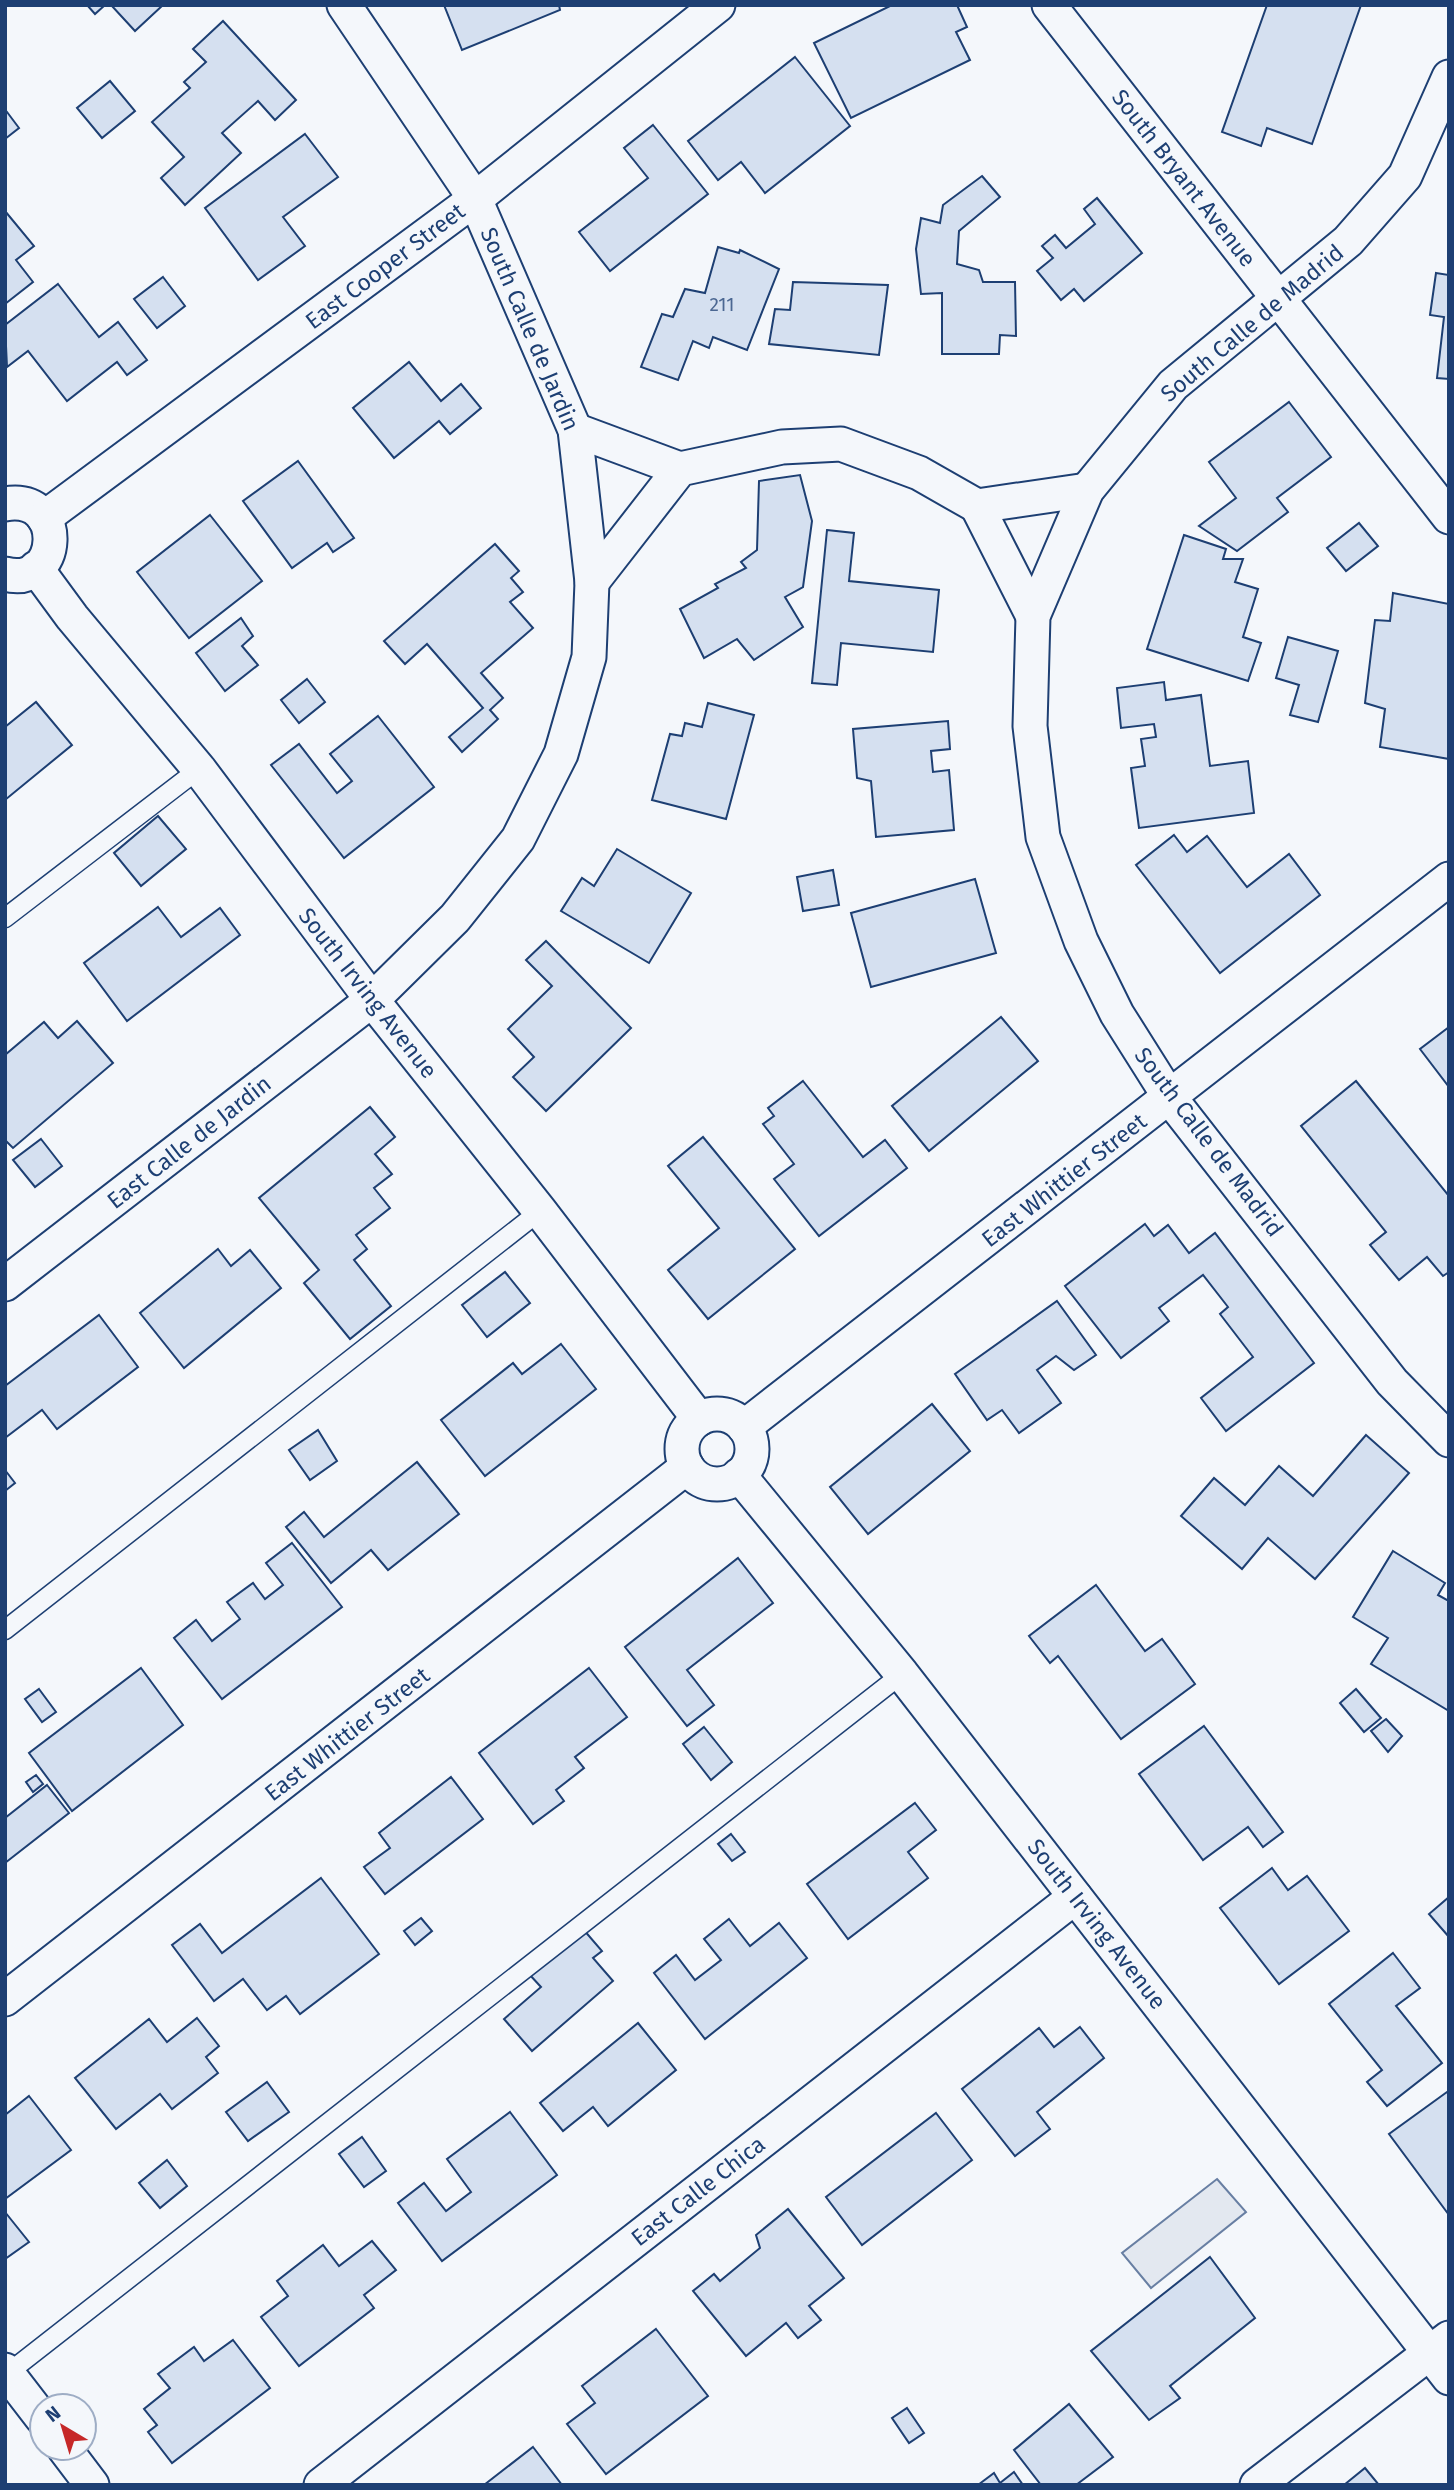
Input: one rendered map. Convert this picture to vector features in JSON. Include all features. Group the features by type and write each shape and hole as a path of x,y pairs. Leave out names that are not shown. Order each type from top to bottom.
{"street":[{"name":"South Calle de Jardin","path":"344,5 475,199 575,430 592,582 589,657 586,669 561,754 518,839 455,918 372,1000"},
{"name":"East Cooper Street","path":"44,518 475,199 718,5"},
{"name":"South Bryant Avenue","path":"1049,5 1449,517"},
{"name":"South Calle de Madrid","path":"1449,78 1405,176 1348,241 1173,385 1087,490 1033,616 1030,726 1043,837 1081,941 1117,1014 1170,1098 1392,1382 1449,1440"},
{"path":"575,430 680,469 782,447 841,444 919,473 977,506 1033,616"},
{"path":"592,582 680,469"},
{"path":"977,506 1087,490"},
{"path":"5,505 25,504 44,518 52,540 43,563 21,571"},
{"name":"South Irving Avenue","path":"21,571 72,617 199,769 372,1000 540,1211 699,1419"},
{"name":"East Whittier Street","path":"744,1427 1449,879"},
{"name":"East Calle de Jardin","path":"5,1284 372,1000"},
{"path":"720,1414 731,1417 744,1427 751,1443 751,1455 739,1475 717,1484 695,1476 687,1467 682,1457 684,1435 699,1419 720,1414"},
{"name":"East Whittier Street","path":"5,1999 687,1467"},
{"name":"South Irving Avenue","path":"739,1475 902,1674 1075,1897 1442,2356"},
{"name":"East Calle Chica","path":"321,2485 1075,1897"},
{"path":"1256,2485 1442,2356"},
{"path":"7,2371 28,2399"},
{"path":"75,2462 92,2485"}],"lane":[{"path":"5,918 199,769"},
{"path":"5,1630 540,1211"},
{"path":"7,2371 902,1674"}],"shaded area":[{"path":"1217,2179 1246,2212 1151,2288 1122,2253"}],"building":[{"path":"87,5 105,5 95,14"},
{"path":"111,5 163,5 135,31"},
{"path":"444,5 559,5 560,10 462,50"},
{"path":"892,5 957,5 967,27 956,32 970,60 851,118 814,43"},
{"path":"1267,5 1361,5 1312,144 1267,128 1261,146 1222,132"},
{"path":"223,21 296,100 275,120 258,101 222,133 241,153 185,205 161,178 184,157 152,122 190,88 184,82 206,62 193,49"},
{"path":"795,57 850,126 765,193 741,162 718,180 688,141"},
{"path":"110,81 135,111 102,138 77,108"},
{"path":"7,112 19,128 5,139 5,113"},
{"path":"653,125 708,194 610,271 579,232 648,178 624,148"},
{"path":"305,134 338,177 283,217 305,246 258,280 205,208"},
{"path":"982,176 1000,197 959,231 957,264 979,270 983,282 1015,282 1016,336 1000,335 999,354 942,354 942,293 921,294 916,249 921,218 940,223 943,205"},
{"path":"1097,198 1142,253 1084,301 1074,289 1061,300 1037,271 1053,258 1042,246 1055,235 1066,248 1095,224 1084,209"},
{"path":"5,211 34,246 16,260 33,282 5,304"},
{"path":"718,247 739,253 740,250 779,269 747,350 713,337 709,348 693,341 678,380 641,367 662,314 673,317 685,289 705,293"},
{"path":"1436,273 1449,275 1449,379 1437,378 1444,317 1430,315"},
{"path":"163,277 185,306 157,328 134,299"},
{"path":"793,282 888,285 879,355 769,344 775,309 790,310"},
{"path":"58,284 99,337 118,322 147,360 127,375 117,362 67,401 28,351 7,367 5,325"},
{"path":"409,362 441,401 461,384 481,408 450,434 439,421 394,458 353,408"},
{"path":"1289,402 1331,457 1277,498 1288,512 1237,551 1199,526 1236,498 1209,462"},
{"path":"298,461 354,538 333,552 327,543 292,568 243,501"},
{"path":"800,475 812,521 803,587 785,597 803,627 754,660 737,639 704,658 680,609 718,588 715,584 746,568 741,562 757,550 759,481"},
{"path":"210,515 262,581 189,638 137,572"},
{"path":"1359,523 1378,546 1346,571 1327,548"},
{"path":"827,530 854,533 849,581 939,590 933,652 841,643 837,685 812,683"},
{"path":"1184,535 1226,549 1223,559 1243,559 1235,582 1258,589 1243,637 1261,643 1248,681 1147,649"},
{"path":"495,544 519,571 511,578 523,592 510,602 533,628 481,673 503,698 490,710 498,719 462,752 449,737 483,708 427,644 405,664 384,641"},
{"path":"1393,593 1449,604 1449,759 1380,747 1385,709 1365,703 1375,620 1390,621"},
{"path":"241,618 253,636 242,646 258,665 225,691 196,653"},
{"path":"1288,637 1338,651 1318,722 1290,715 1299,685 1276,678"},
{"path":"307,679 325,702 299,723 281,700"},
{"path":"1164,682 1166,700 1201,695 1210,766 1248,761 1254,813 1139,828 1131,768 1145,766 1141,739 1156,737 1154,724 1121,728 1117,688"},
{"path":"36,702 72,745 5,800 5,727"},
{"path":"708,703 754,715 726,819 652,800 670,734 682,736 685,723 702,727"},
{"path":"378,716 434,787 344,858 271,765 299,744 337,793 352,781 330,754"},
{"path":"948,721 950,749 931,751 933,772 949,770 954,830 876,837 871,781 857,778 853,729"},
{"path":"158,816 186,849 141,886 114,853"},
{"path":"1174,835 1187,852 1207,836 1247,887 1289,854 1320,895 1220,973 1136,865"},
{"path":"617,849 691,893 649,963 561,911 582,878 594,886"},
{"path":"833,870 839,905 803,911 797,877"},
{"path":"975,879 996,953 871,987 851,913"},
{"path":"158,907 181,937 220,908 240,935 127,1021 84,963"},
{"path":"546,941 631,1028 546,1111 513,1077 534,1057 508,1029 552,986 526,960"},
{"path":"1001,1017 1038,1061 929,1151 892,1106"},
{"path":"77,1021 113,1063 13,1148 5,1140 5,1055 44,1022 58,1038"},
{"path":"1449,1027 1449,1087 1420,1049"},
{"path":"803,1081 863,1157 885,1140 907,1168 819,1236 774,1179 794,1164 763,1124 774,1116 768,1108"},
{"path":"1356,1081 1449,1196 1449,1272 1443,1276 1427,1257 1399,1280 1370,1245 1386,1232 1301,1126"},
{"path":"370,1107 395,1137 375,1154 392,1174 374,1188 390,1208 356,1235 367,1249 354,1260 391,1306 350,1339 304,1283 319,1270 259,1198"},
{"path":"703,1137 795,1249 708,1319 668,1270 719,1228 668,1166"},
{"path":"41,1139 62,1166 35,1187 13,1160"},
{"path":"1145,1224 1154,1236 1168,1225 1189,1253 1215,1233 1314,1363 1226,1431 1201,1398 1253,1357 1220,1314 1228,1307 1203,1275 1159,1308 1169,1321 1121,1358 1065,1286"},
{"path":"218,1249 231,1266 250,1250 281,1288 184,1368 140,1313"},
{"path":"505,1272 530,1303 487,1337 462,1305"},
{"path":"1057,1301 1096,1355 1074,1370 1056,1356 1037,1370 1061,1403 1019,1433 1002,1410 987,1420 955,1374"},
{"path":"99,1315 138,1367 57,1429 42,1410 5,1438 5,1386"},
{"path":"561,1344 596,1389 485,1476 441,1420 513,1363 522,1374"},
{"path":"932,1404 970,1451 868,1534 830,1487"},
{"path":"318,1430 337,1461 310,1480 289,1450"},
{"path":"1366,1435 1409,1473 1315,1579 1268,1538 1242,1569 1181,1516 1214,1478 1245,1505 1279,1466 1313,1496"},
{"path":"417,1462 459,1514 388,1570 371,1550 331,1583 286,1527 304,1512 324,1537"},
{"path":"5,1470 15,1483 5,1491"},
{"path":"292,1543 342,1607 222,1699 174,1638 196,1620 212,1641 240,1619 227,1602 253,1583 265,1599 283,1585 266,1563"},
{"path":"1393,1551 1445,1583 1438,1595 1449,1601 1449,1711 1371,1664 1388,1638 1353,1617"},
{"path":"738,1558 773,1603 687,1670 714,1705 687,1726 625,1647"},
{"path":"1096,1585 1145,1651 1162,1639 1195,1684 1121,1739 1058,1656 1050,1663 1029,1636"},
{"path":"141,1668 183,1725 72,1811 29,1753"},
{"path":"589,1668 627,1717 575,1757 584,1768 556,1790 564,1801 533,1824 479,1753"},
{"path":"39,1689 56,1712 42,1722 25,1699"},
{"path":"1356,1689 1381,1718 1364,1732 1340,1703"},
{"path":"1386,1719 1402,1736 1388,1752 1371,1731"},
{"path":"1204,1726 1283,1832 1263,1847 1248,1827 1203,1860 1139,1774"},
{"path":"704,1727 732,1762 711,1780 683,1744"},
{"path":"36,1775 43,1784 33,1792 26,1782"},
{"path":"451,1777 483,1819 385,1894 364,1867 390,1848 379,1833"},
{"path":"47,1785 69,1813 5,1863 5,1818"},
{"path":"915,1803 936,1830 908,1852 928,1878 848,1939 807,1884"},
{"path":"731,1834 745,1852 732,1861 718,1844"},
{"path":"1272,1868 1288,1890 1307,1876 1349,1931 1279,1984 1220,1908"},
{"path":"321,1878 379,1954 300,2014 286,1996 267,2010 243,1979 214,2001 172,1945 200,1924 222,1953"},
{"path":"1449,1897 1449,1937 1429,1914"},
{"path":"421,1918 432,1931 415,1945 404,1931"},
{"path":"729,1919 750,1946 779,1923 807,1958 705,2039 654,1973 676,1955 695,1980 721,1960 704,1939"},
{"path":"583,1929 602,1951 593,1958 613,1981 532,2051 504,2019 541,1987 529,1974"},
{"path":"1393,1953 1420,1988 1396,2006 1442,2063 1387,2106 1367,2082 1382,2070 1329,2004"},
{"path":"197,2018 219,2046 206,2057 218,2073 172,2109 160,2094 116,2129 75,2078 149,2019 167,2042"},
{"path":"638,2023 676,2070 608,2126 593,2107 563,2131 540,2103"},
{"path":"1080,2027 1104,2058 1037,2112 1050,2129 1015,2156 962,2089 1039,2028 1054,2047"},
{"path":"267,2082 289,2112 248,2141 226,2112"},
{"path":"1447,2092 1449,2094 1449,2215 1389,2134"},
{"path":"29,2096 71,2150 5,2199 5,2115"},
{"path":"510,2112 557,2175 442,2261 398,2203 424,2183 446,2211 471,2192 447,2159"},
{"path":"936,2113 972,2160 862,2245 826,2197"},
{"path":"362,2137 386,2171 364,2187 339,2154"},
{"path":"167,2160 187,2186 160,2208 139,2183"},
{"path":"788,2209 844,2278 809,2306 821,2320 798,2338 786,2323 746,2356 693,2291 714,2274 720,2281 760,2248 756,2235"},
{"path":"5,2212 29,2242 5,2259"},
{"path":"372,2241 396,2270 364,2295 374,2308 299,2366 261,2317 288,2296 277,2281 323,2245 339,2266"},
{"path":"1210,2257 1255,2318 1170,2386 1180,2398 1149,2420 1091,2351"},
{"path":"656,2329 708,2396 606,2474 567,2424 595,2403 582,2386"},
{"path":"233,2340 270,2388 172,2463 148,2432 157,2425 144,2409 170,2388 158,2374 194,2347 204,2361"},
{"path":"1069,2404 1113,2457 1076,2485 1041,2485 1014,2450"},
{"path":"907,2408 924,2433 909,2443 892,2418"},
{"path":"533,2447 562,2485 484,2485"},
{"path":"1365,2468 1379,2485 1344,2485"},
{"path":"1014,2472 1023,2485 978,2485 994,2473 1000,2483"}]}
